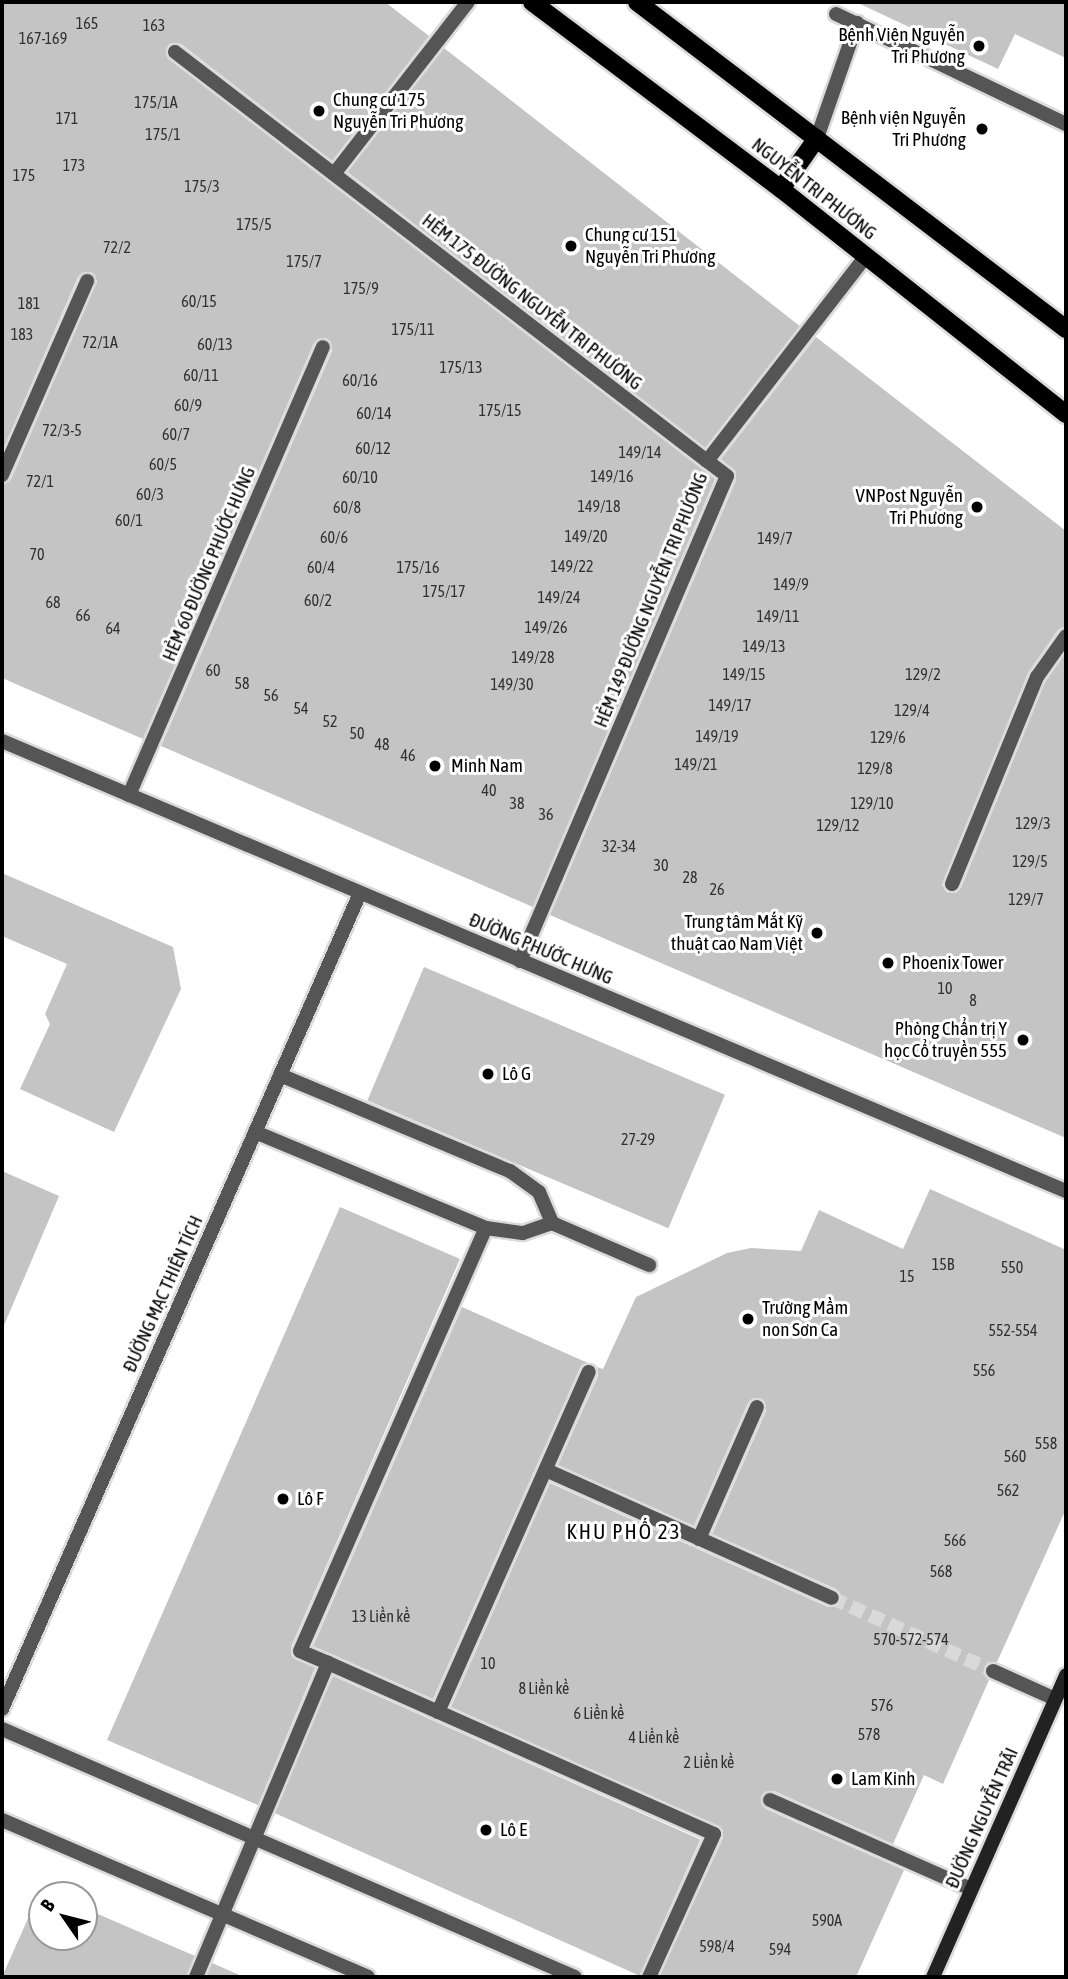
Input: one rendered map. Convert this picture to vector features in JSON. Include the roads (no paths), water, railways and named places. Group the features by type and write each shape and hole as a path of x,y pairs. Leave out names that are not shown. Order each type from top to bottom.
{"main road":[{"name":"NGUYỄN TRI PHƯƠNG","path":"532,2 781,189 1066,414"},
{"path":"637,2 1066,329"},
{"path":"781,189 817,138"},
{"name":"ĐƯỜNG NGUYỄN TRÃI","path":"933,1977 1066,1675"}],"street":[{"path":"334,174 468,2"},
{"path":"836,14 1066,124"},
{"path":"817,138 857,23"},
{"name":"HẺM 175 ĐƯỜNG NGUYỄN TRI PHƯƠNG","path":"175,52 707,461"},
{"name":"HẺM 149 ĐƯỜNG NGUYỄN TRI PHƯƠNG","path":"520,961 727,476 707,461 866,256"},
{"path":"2,475 87,281"},
{"name":"HẺM 60 ĐƯỜNG PHƯỚC HƯNG","path":"129,795 323,347"},
{"path":"953,884 1037,677 1066,636"},
{"name":"ĐƯỜNG PHƯỚC HƯNG","path":"2,741 1066,1191"},
{"name":"ĐƯỜNG MẠC THIÊN TÍCH","path":"2,1709 360,893"},
{"path":"280,1075 510,1171 539,1192 552,1223"},
{"path":"255,1132 486,1228 523,1233 552,1223 649,1265"},
{"path":"486,1228 300,1651 714,1834 649,1977"},
{"path":"438,1712 589,1372"},
{"path":"699,1539 757,1407"},
{"path":"546,1470 832,1598"},
{"path":"196,1977 328,1663"},
{"path":"993,1671 1055,1699"},
{"path":"2,1729 575,1977"},
{"path":"771,1800 971,1889"},
{"path":"2,1820 368,1977"}],"tunnel":[{"path":"832,1598 993,1671"}],"place":[{"name":"Bệnh Viện Nguyễn Tri Phương","path":"979,46"},
{"name":"Chung cư 175 Nguyễn Tri Phương","path":"319,111"},
{"name":"Bệnh viện Nguyễn Tri Phương","path":"982,129"},
{"name":"Chung cư 151 Nguyễn Tri Phương","path":"571,246"},
{"name":"VNPost Nguyễn Tri Phương","path":"977,507"},
{"name":"Minh Nam","path":"435,766"},
{"name":"Trung tâm Mắt Kỹ thuật cao Nam Việt","path":"817,933"},
{"name":"Phoenix Tower","path":"888,963"},
{"name":"Phòng Chẩn trị Y học Cổ truyền 555","path":"1023,1040"},
{"name":"Lô G","path":"488,1074"},
{"name":"Trường Mầm non Sơn Ca","path":"748,1319"},
{"name":"Lô F","path":"283,1499"},
{"name":"Lam Kinh","path":"837,1779"},
{"name":"Lô E","path":"486,1830"}],"district":[{"name":"KHU PHỐ 23","path":"624,1531"}]}
